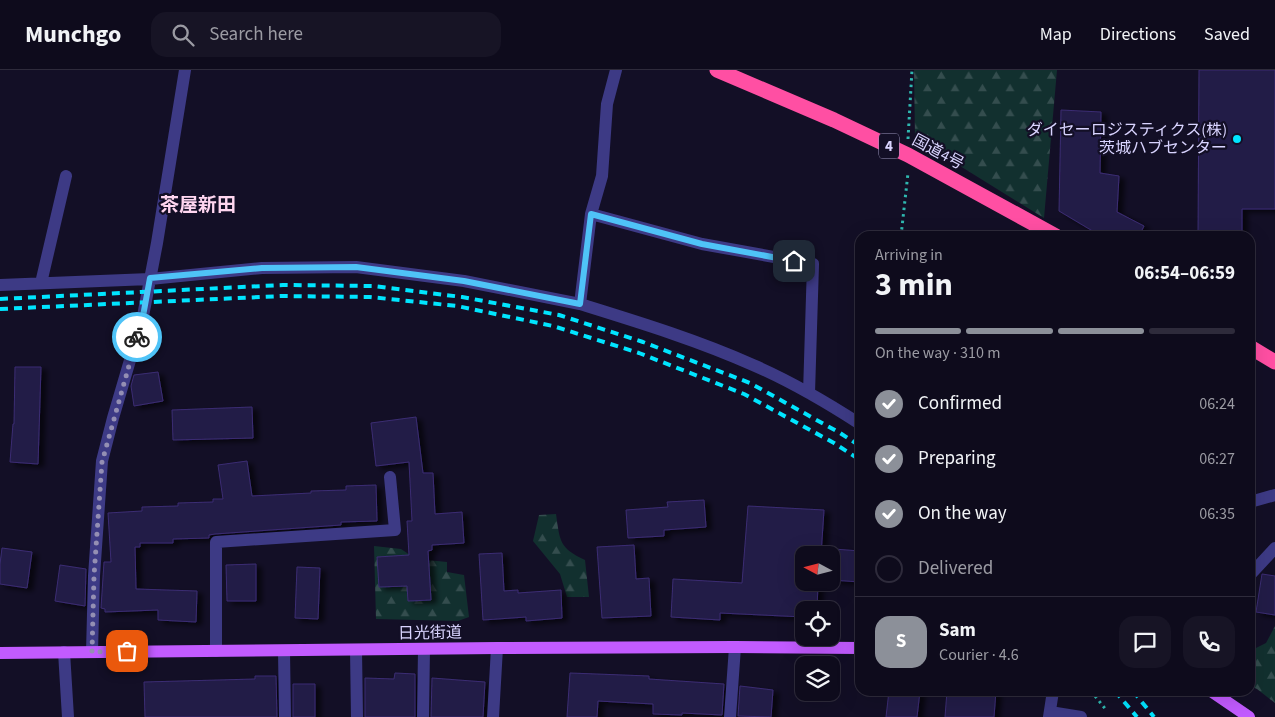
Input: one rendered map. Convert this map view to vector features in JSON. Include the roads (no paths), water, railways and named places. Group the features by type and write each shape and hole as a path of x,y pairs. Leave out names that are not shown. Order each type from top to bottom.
{"highway":[{"name":"国道4号","path":"716,70 826,116 908,155 1047,231"},
{"path":"1255,350 1275,362"}],"main road":[{"name":"日光街道","path":"0,653 497,648 855,648"},
{"path":"1218,696 1249,717"}],"street":[{"path":"92,652 94,576 102,462 143,316 185,70"},
{"path":"580,304 591,214 602,176 607,104 616,70"},
{"path":"41,283 66,176"},
{"path":"591,214 702,244 813,264 809,393"},
{"path":"0,285 150,278 262,268 356,267 464,281 580,304 672,333 752,365 809,393 855,421"},
{"path":"216,651 216,542 395,530 390,477"},
{"path":"1255,498 1275,495"},
{"path":"1255,570 1275,548"},
{"path":"730,717 735,647"},
{"path":"493,717 497,648"},
{"path":"423,717 424,649"},
{"path":"356,650 356,717"},
{"path":"284,651 285,717"},
{"path":"64,652 68,717"},
{"path":"1052,696 1050,715 1081,717"}],"railway":[{"path":"0,299 283,285 373,286 462,297 559,315 643,342 750,383 855,443"},
{"path":"0,309 282,296 370,297 457,306 553,326 639,353 744,394 834,443 855,457"},
{"path":"1119,696 1137,717"},
{"path":"1137,696 1154,717"}],"place":[{"name":"ダイセーロジスティクス(株) 茨城ハブセンター","path":"1237,139"}],"district":[{"name":"茶屋新田","path":"198,205"}]}
